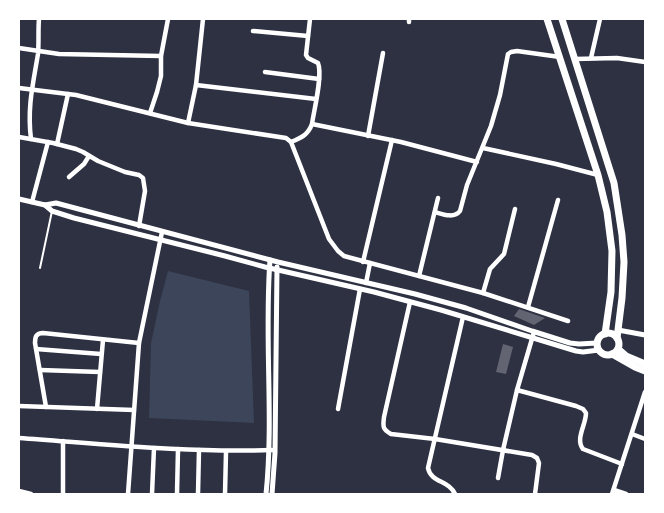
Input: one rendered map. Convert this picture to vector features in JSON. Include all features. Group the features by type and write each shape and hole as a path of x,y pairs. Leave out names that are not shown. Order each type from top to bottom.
{"highway":[{"path":"547,19 598,175 607,212 612,251 611,292 605,334"},
{"path":"562,19 614,183 622,235 624,262 617,338 619,343 618,349 612,354"},
{"path":"617,338 610,333 605,334 599,338 598,347 604,354 612,354 645,371"},
{"path":"618,349 626,356 645,364"}],"street":[{"path":"31,139 29,121 38,51 38,19"},
{"path":"150,113 161,76 161,56 168,19"},
{"path":"188,123 196,85 203,19"},
{"path":"291,142 310,131 319,79 320,70 318,63 306,55 310,19"},
{"path":"591,58 600,19"},
{"path":"253,30 308,36"},
{"path":"19,48 59,54 161,56"},
{"path":"435,212 450,215 460,212 464,191 491,126 500,95 508,54 517,51 560,58"},
{"path":"368,136 384,53"},
{"path":"575,58 617,58 645,62"},
{"path":"265,72 319,79"},
{"path":"196,85 316,98"},
{"path":"19,88 68,94 188,123 286,138 291,142 329,239 344,256 483,293 568,321"},
{"path":"57,144 68,94"},
{"path":"312,124 423,147 477,162"},
{"path":"19,137 76,149 115,168 144,178 145,191 139,226"},
{"path":"364,262 392,140"},
{"path":"32,202 48,142"},
{"path":"483,148 598,175"},
{"path":"69,177 84,164 89,156"},
{"path":"419,276 438,198"},
{"path":"19,199 45,205 56,203 270,260 466,308 570,343 598,347"},
{"path":"528,307 558,200"},
{"path":"45,205 52,211 74,218 410,302 576,352 583,352 598,347"},
{"path":"483,293 490,270 504,254 515,209"},
{"path":"128,494 139,343 162,232"},
{"path":"270,260 268,323 272,405"},
{"path":"272,494 272,405 278,262"},
{"path":"366,283 370,263"},
{"path":"338,409 360,289"},
{"path":"410,302 384,417 383,426 386,431 391,434 435,439 532,455 538,458 539,463 536,494"},
{"path":"455,494 448,484 432,477 429,473 429,464 463,317"},
{"path":"618,330 645,335"},
{"path":"498,478 517,390 534,332"},
{"path":"46,407 36,349 36,335 39,333 139,343"},
{"path":"97,409 103,340"},
{"path":"36,349 101,354"},
{"path":"40,370 100,372"},
{"path":"517,390 582,409 586,413 586,420 579,440 580,446 583,450 622,464"},
{"path":"626,494 613,492 645,392"},
{"path":"19,406 134,410"},
{"path":"632,434 645,439"},
{"path":"19,438 226,452 272,450"},
{"path":"63,441 63,494"},
{"path":"152,494 154,448"},
{"path":"177,494 178,449"},
{"path":"198,494 199,450"},
{"path":"266,494 272,450"},
{"path":"225,494 226,452"},
{"path":"19,491 31,494"}],"lane":[{"path":"40,268 52,211"}],"shaded area":[{"path":"168,271 249,291 254,423 149,418 151,343"}],"building":[{"path":"519,309 545,318 534,325 514,316"},
{"path":"503,344 513,347 506,374 496,372"}]}
